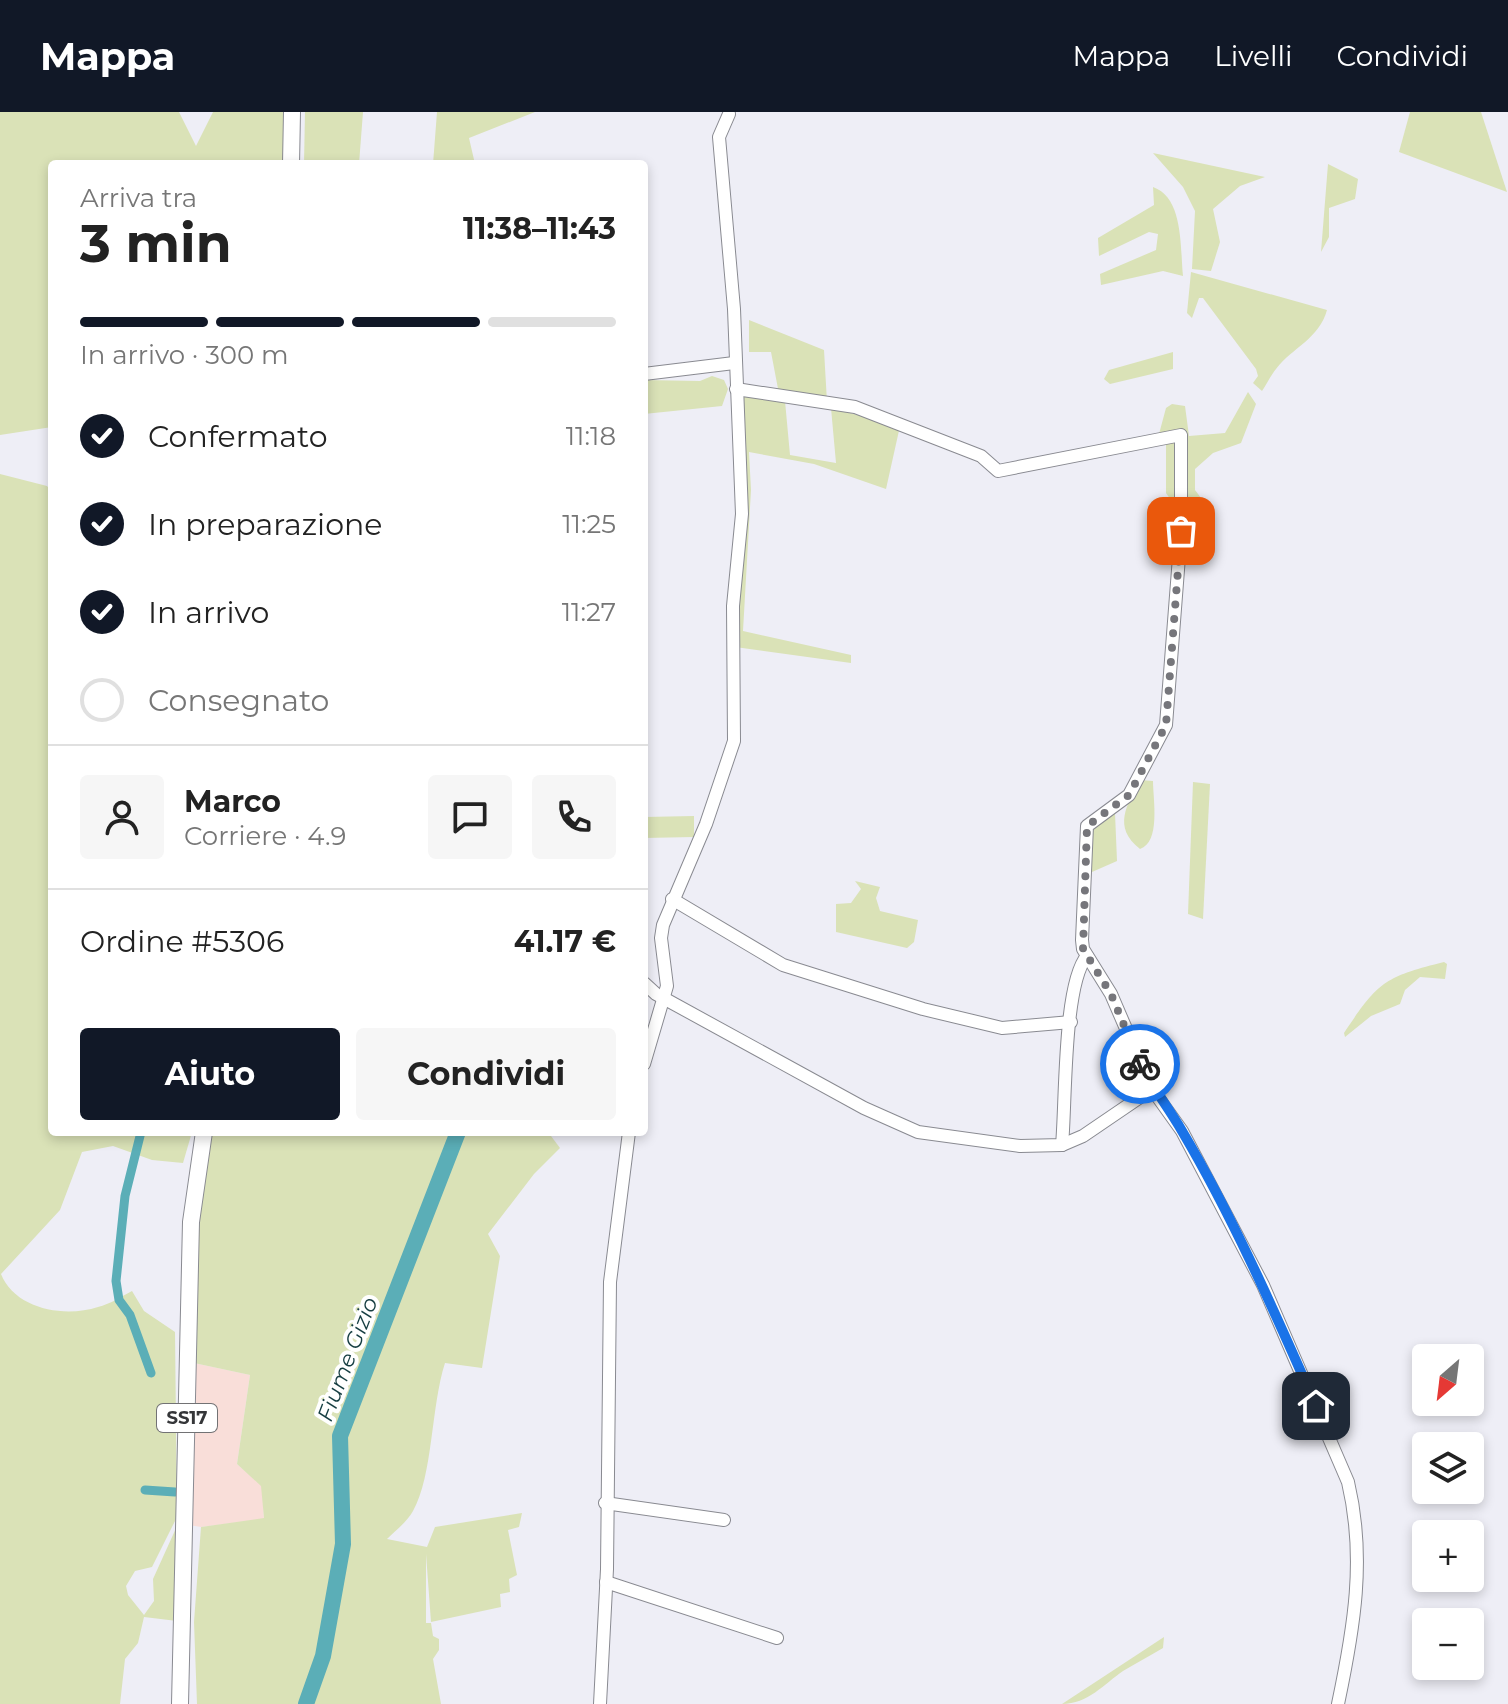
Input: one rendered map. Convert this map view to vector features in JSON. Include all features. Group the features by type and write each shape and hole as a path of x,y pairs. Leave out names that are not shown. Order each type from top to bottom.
{"main road":[{"path":"291,160 292,112"},
{"name":"SS17","path":"180,1704 179,1523 191,1222 203,1136"}],"street":[{"path":"648,1051 664,998 667,974 661,938 672,899 715,800 734,741 733,606 742,514 732,278 719,137 729,114"},
{"path":"648,374 734,363"},
{"path":"736,389 855,407 981,456 998,471 1181,435 1181,531 1166,725 1129,795 1087,826 1082,940 1087,956 1111,994 1152,1089 1182,1131 1263,1285 1348,1482 1355,1512 1358,1597 1338,1704"},
{"path":"672,899 783,965 923,1009 1002,1028 1071,1022"},
{"path":"1062,1145 1071,1022 1078,971 1087,956"},
{"path":"648,986 664,998 902,1127 936,1135 1005,1144 1062,1145 1083,1136 1152,1089"},
{"path":"600,1704 606,1582 610,1282 628,1136"},
{"path":"605,1503 724,1520"},
{"path":"606,1582 777,1638"}],"shaded area":[{"path":"194,1363 250,1375 237,1464 262,1486 264,1519 201,1527 189,1525"}],"green space":[{"path":"0,112 179,112 196,146 213,112 289,112 290,160 48,160 48,428 0,435"},
{"path":"305,112 363,112 359,160 304,160"},
{"path":"437,112 535,112 469,138 474,160 433,160"},
{"path":"1410,112 1481,112 1507,192 1399,152"},
{"path":"1153,153 1265,177 1240,186 1213,209 1220,242 1211,271 1192,269 1195,211 1183,187"},
{"path":"1328,164 1358,179 1355,199 1329,208 1329,237 1321,252"},
{"path":"1153,187 1163,193 1175,213 1183,276 1163,271 1101,285 1100,274 1156,250 1158,234 1149,232 1099,256 1098,238 1154,205"},
{"path":"1191,272 1327,310 1318,328 1274,371 1262,391 1253,383 1258,376 1256,369 1203,298 1199,298 1192,318 1187,313"},
{"path":"749,320 824,350 827,402 779,394 771,352 749,352"},
{"path":"1173,352 1173,369 1110,384 1104,379 1109,370"},
{"path":"712,376 724,380 728,389 722,406 648,414 648,380 700,381"},
{"path":"1248,392 1256,404 1241,443 1213,453 1195,469 1195,490 1214,515 1177,521 1177,509 1166,493 1166,440 1159,434 1166,408 1172,404 1185,406 1189,436 1225,433"},
{"path":"739,394 785,401 790,455 836,463 831,408 900,426 886,489 814,464 749,452 751,490 743,631 851,655 851,663 735,647"},
{"path":"0,474 48,487 48,1136 191,1136 183,1163 152,1160 113,1146 82,1152 60,1210 1,1274 17,1295 29,1303 56,1311 98,1307 132,1291 144,1311 175,1332 177,1517 152,1567 135,1571 126,1586 128,1595 144,1615 154,1601 153,1579 177,1526 177,1621 144,1617 138,1643 125,1659 120,1704 0,1704"},
{"path":"1140,780 1153,781 1154,809 1151,838 1140,849 1131,841 1124,824 1127,807"},
{"path":"1193,782 1210,784 1203,919 1188,914"},
{"path":"1115,813 1117,861 1092,872 1091,826"},
{"path":"694,816 694,837 648,838 648,817"},
{"path":"855,881 880,887 876,898 880,911 918,920 914,942 907,948 836,932 836,904 851,903 861,889"},
{"path":"1444,962 1447,964 1445,979 1420,977 1405,990 1400,1004 1371,1016 1345,1037 1344,1033 1366,1002 1384,984 1408,972"},
{"path":"209,1136 551,1136 560,1148 534,1174 488,1234 500,1256 482,1368 445,1363 420,1496 404,1523 387,1539 427,1547 435,1527 522,1513 519,1527 508,1530 517,1575 509,1579 510,1592 500,1594 501,1607 431,1622 426,1554 426,1623 431,1623 433,1636 439,1639 439,1650 433,1659 441,1704 197,1704 194,1622 201,1527 264,1518 261,1486 237,1464 250,1375 194,1363 200,1204"},
{"path":"1164,1637 1163,1648 1123,1671 1088,1697 1062,1704"}],"waterway":[{"path":"140,1136 125,1196 116,1281 119,1300 130,1315 151,1373"},
{"name":"Fiume Gizio","path":"306,1704 323,1656 343,1544 340,1436 456,1136"},
{"path":"145,1490 175,1492"}],"way so far":[{"path":"1140,1064 1111,994 1083,949 1087,826 1129,795 1166,725 1181,531"}],"route":[{"path":"1140,1064 1152,1089 1182,1131 1263,1285 1316,1406"}]}
